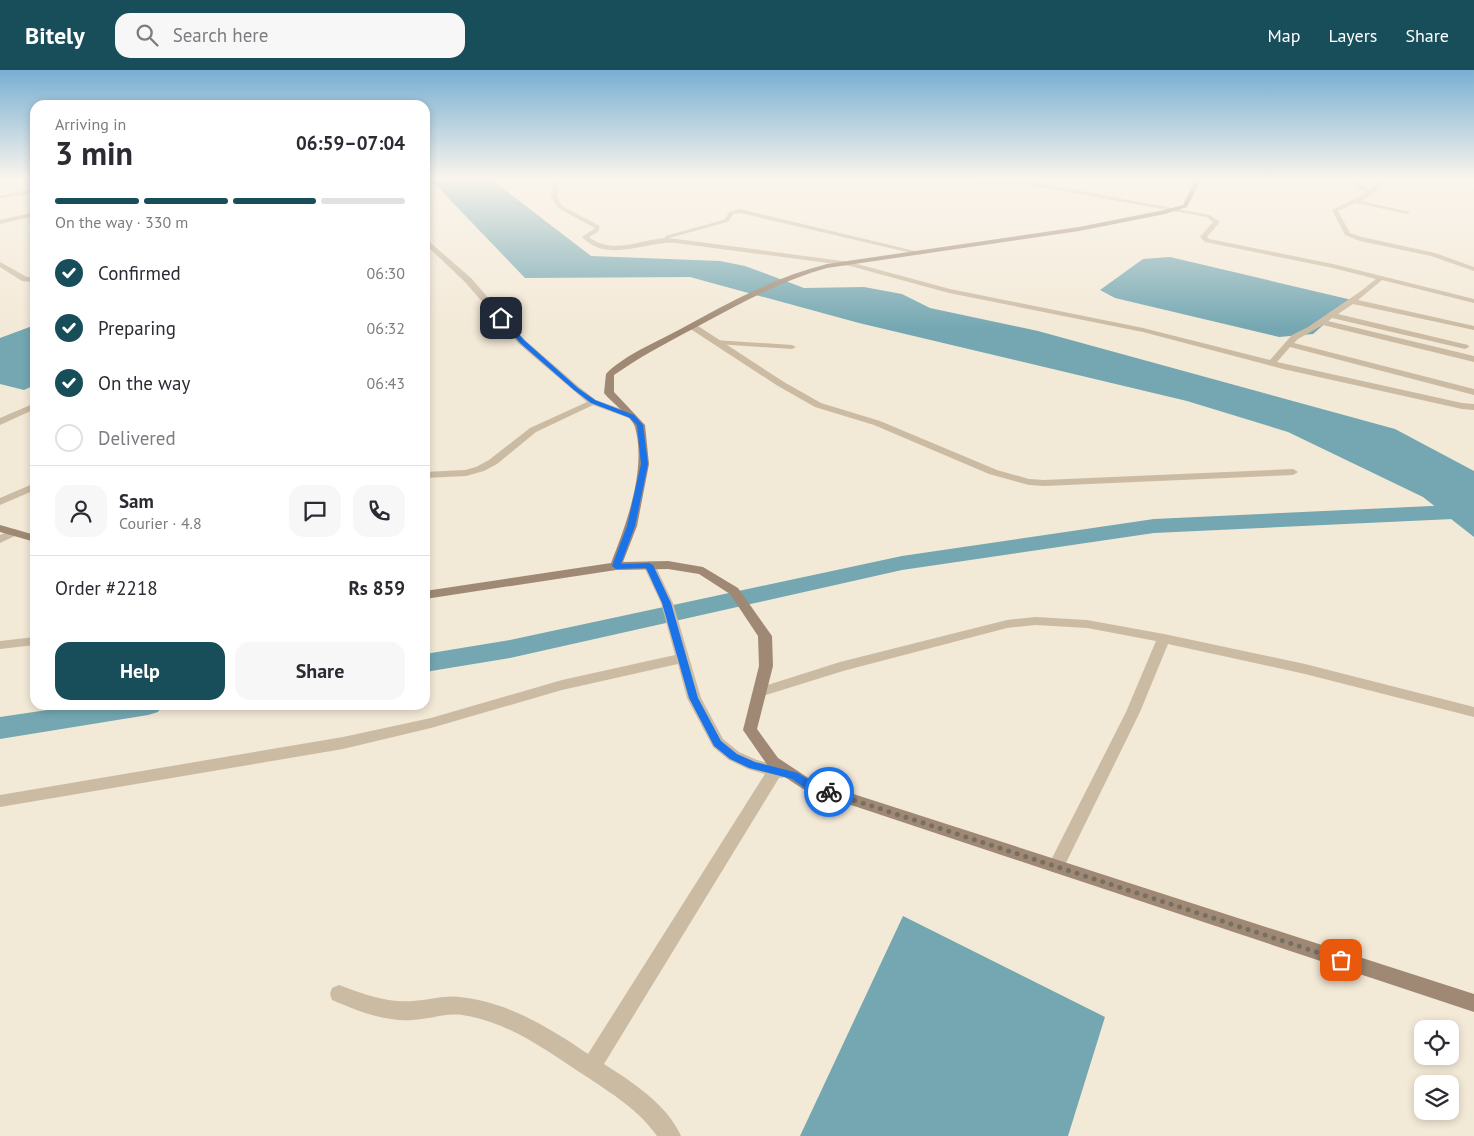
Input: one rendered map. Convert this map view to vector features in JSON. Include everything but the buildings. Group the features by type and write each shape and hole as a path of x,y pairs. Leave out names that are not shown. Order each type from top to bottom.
{"main road":[{"path":"616,566 631,526 644,464 640,425 609,393 610,374 628,361 742,299 800,273 828,266 1074,230"},
{"path":"0,528 30,537"},
{"path":"430,594 616,566 668,565 703,571 734,591 765,636 766,666 750,730 773,762 808,785 1474,1003"}],"street":[{"path":"596,230 586,235 587,239 601,247 614,250 695,230"},
{"path":"820,230 920,253"},
{"path":"1210,230 1202,237 1207,241 1381,278 1474,301"},
{"path":"1345,230 1347,234 1360,239 1433,254 1474,269"},
{"path":"652,242 680,240 850,264 949,291 1143,330 1272,363 1462,406 1474,407"},
{"path":"430,245 468,280 522,342 576,389 593,402 632,416"},
{"path":"0,264 25,279 30,280"},
{"path":"1272,363 1295,337 1364,293 1381,278"},
{"path":"1350,301 1474,328"},
{"path":"1330,315 1465,347"},
{"path":"1321,322 1474,359"},
{"path":"692,326 781,384 818,405 877,423 966,462 1029,482 1078,482 1292,472"},
{"path":"717,342 792,347"},
{"path":"1288,344 1474,392"},
{"path":"430,475 466,473 480,469 493,462 533,430 593,402"},
{"path":"0,422 30,408"},
{"path":"0,502 30,488"},
{"path":"0,540 15,532"},
{"path":"649,565 673,623 694,698 718,743 734,756 753,765 795,776"},
{"path":"760,692 840,667 1006,624 1036,621 1087,624 1164,638 1305,669 1474,713"},
{"path":"1056,866 1133,712 1164,638"},
{"path":"0,645 30,642"},
{"path":"0,801 343,742 431,724 562,685 683,658"},
{"path":"591,1067 775,771"},
{"path":"338,994 379,1008 409,1011 459,1006 484,1009 526,1027 558,1045 630,1093 654,1114 670,1136"}],"water":[{"path":"479,230 557,230 591,256 720,261 745,266 804,288 864,287 902,294 930,308 1038,331 1395,429 1474,471 1474,537 1423,497 1288,432 1187,401 859,323 690,277 525,278"},
{"path":"1170,257 1352,300 1313,334 1279,337 1115,298 1100,290 1143,259"},
{"path":"30,327 30,387 24,390 0,384 0,338"},
{"path":"903,916 1105,1017 1068,1136 800,1136"}],"waterway":[{"path":"430,662 510,649 902,563 1154,526 1474,511"},
{"path":"0,728 116,710"}],"way so far":[{"path":"829,792 1341,960"}],"route":[{"path":"501,318 522,342 567,379 576,389 593,402 632,416 640,425 644,464 631,526 616,566 649,565 673,623 694,698 718,743 734,756 753,765 795,776 808,785 829,792"}]}
